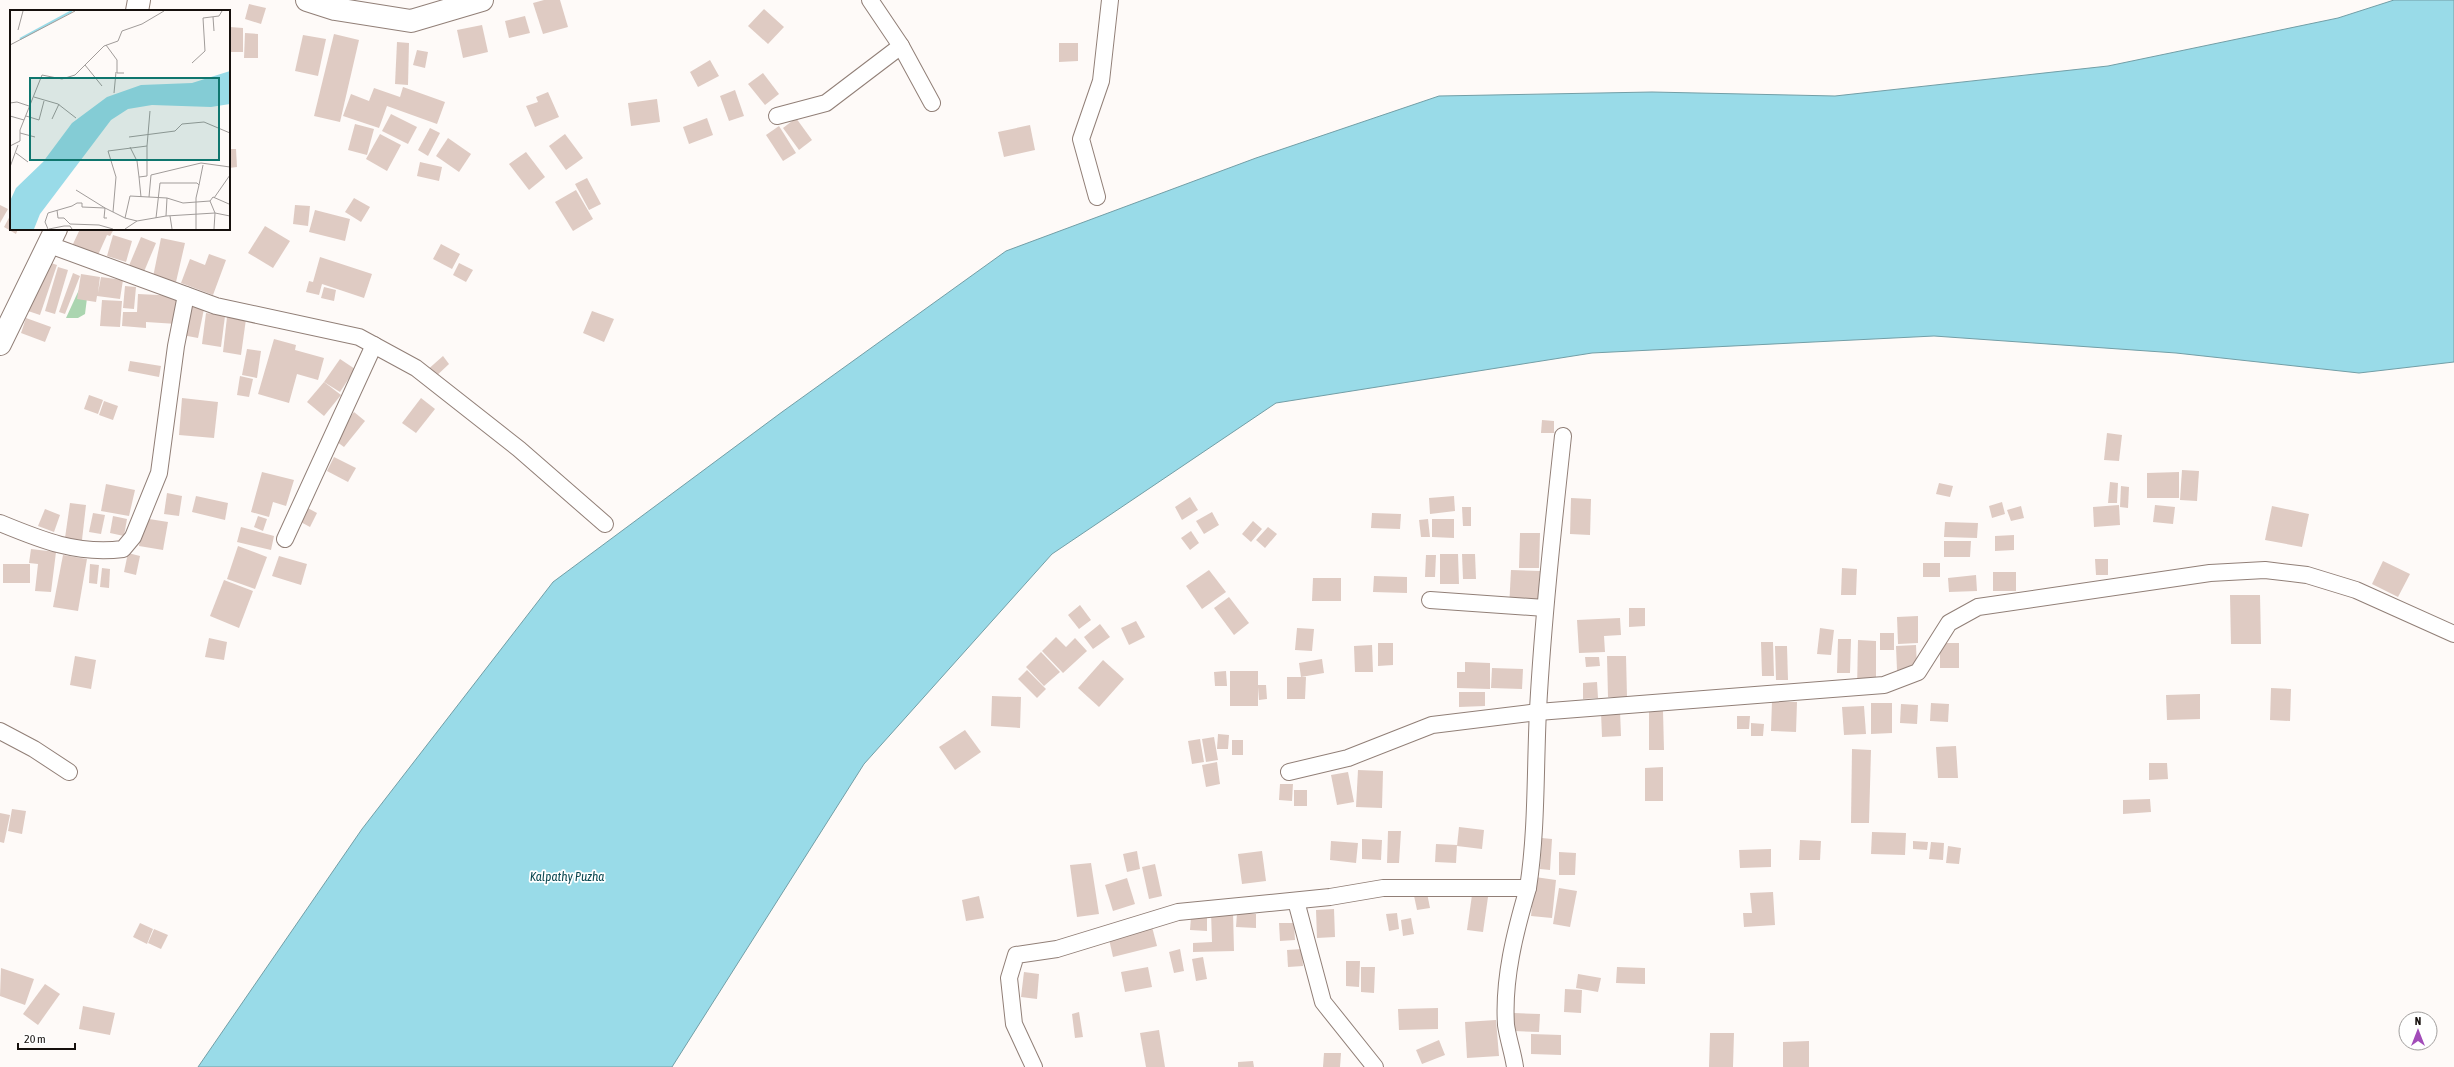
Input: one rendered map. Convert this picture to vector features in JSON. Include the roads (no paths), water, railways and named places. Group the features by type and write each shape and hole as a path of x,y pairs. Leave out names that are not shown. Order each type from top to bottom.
{"street":[{"path":"137,10 139,0"},
{"path":"307,0 335,9 411,21 482,0"},
{"path":"870,0 901,46 932,102"},
{"path":"1097,197 1081,139 1101,81 1110,0"},
{"path":"777,116 826,103 901,46"},
{"path":"0,344 51,237 186,295 216,306 359,336 416,368 519,449 605,524"},
{"path":"0,523 34,537 76,549 99,552 123,549 133,537 159,473 176,346 186,295"},
{"path":"285,539 374,345"},
{"path":"1516,1067 1506,1025 1509,971 1519,920 1528,888 1534,854 1538,712 1545,608 1563,436"},
{"path":"1290,772 1348,758 1432,725 1538,712 1884,685 1918,672 1950,623 1978,607 2210,573 2265,570 2307,575 2356,590 2454,634"},
{"path":"1430,600 1545,608"},
{"path":"0,730 34,749 69,772"},
{"path":"1034,1067 1014,1024 1009,978 1016,955 1057,949 1178,912 1296,900 1383,888 1528,888"},
{"path":"1296,900 1323,1002 1375,1067"}],"water":[{"name":"Kalpathy Puzha","path":"2394,0 2454,0 2454,362 2359,373 2176,353 1934,336 1592,353 1276,403 1052,554 864,764 672,1067 198,1067 362,829 553,582 782,412 1006,251 1256,158 1439,96 1652,92 1835,96 2108,66 2338,18"}]}
